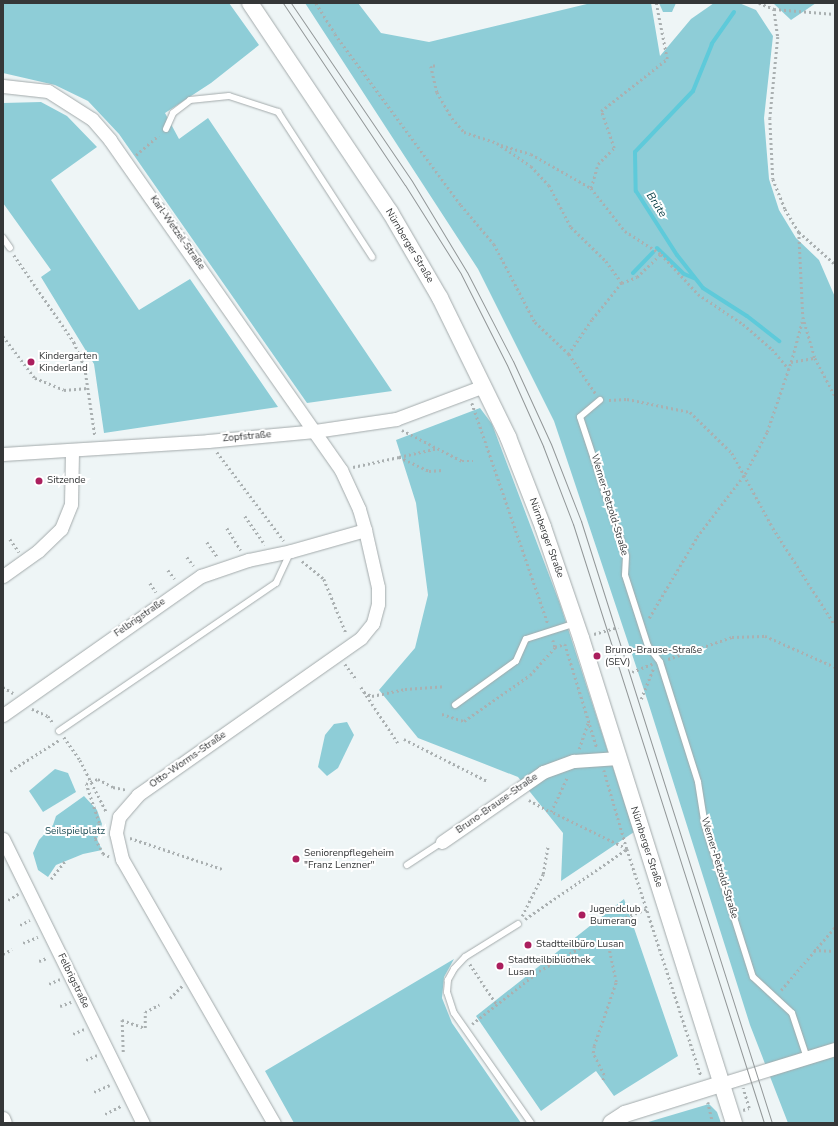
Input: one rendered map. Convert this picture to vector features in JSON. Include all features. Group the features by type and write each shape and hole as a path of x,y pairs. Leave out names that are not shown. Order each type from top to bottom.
{"street":[{"name":"Nürnberger Straße","path":"250,3 390,212 440,298 484,386 530,494 578,631 734,1123"},
{"name":"Karl-Wetzel-Straße","path":"3,86 48,91 72,103 92,119 126,161 315,431"},
{"name":"Zopfstraße","path":"3,454 208,441 315,431 396,419 484,386"},
{"name":"Otto-Worms-Straße","path":"274,1123 120,854 116,833 119,817 138,795 339,656 352,646 373,624 378,604 378,587 359,509 341,470 315,431"},
{"path":"3,576 38,551 61,529 71,504 72,450"},
{"name":"Felbrigstraße","path":"3,715 201,576 248,560 291,551 365,530"},
{"name":"Bruno-Brause-Straße","path":"442,842 542,772 574,761 618,758"},
{"name":"Felbrigstraße","path":"3,839 143,1123"},
{"path":"611,1123 625,1114 835,1050"},
{"path":"3,1118 5,1123"}],"lane":[{"path":"166,129 173,113 190,100 229,96 278,112 372,257"},
{"path":"3,238 10,248"},
{"name":"Werner-Petzold-Straße","path":"600,400 580,417 626,556 625,575 642,630 648,646 657,662 698,782 705,826 753,977 776,996 792,1012 807,1058"},
{"path":"59,731 276,583 291,551"},
{"path":"455,705 516,661 526,639 550,631 578,631"},
{"name":"Bruno-Brause-Straße","path":"407,865 442,842"},
{"path":"518,924 465,958 454,969 448,980 447,992 454,1013 531,1123"}],"path":[{"path":"316,3 335,34 461,205 494,244 534,322 569,354 600,400 627,399 690,412 732,453 745,474 773,528 835,625"},
{"path":"591,188 598,164 614,148 602,111 667,60 656,3"},
{"path":"759,3 774,9 835,14"},
{"path":"774,9 778,37 770,118 773,179 785,209 799,232 835,264"},
{"path":"435,66 431,66 437,92 452,118 464,132 531,154 591,188 625,232 661,254 698,294 743,324 772,349 789,369"},
{"path":"134,156 166,129"},
{"path":"497,143 531,166 549,185 571,227 606,261 622,283"},
{"path":"799,232 803,317 815,358 835,396"},
{"path":"10,248 74,342 85,368 97,449"},
{"path":"569,354 592,320 622,283 637,277 661,254"},
{"path":"642,630 697,537 745,474 767,432 789,369 803,317"},
{"path":"3,336 4,344 35,378 43,383 64,390 88,388"},
{"path":"791,362 815,358"},
{"path":"469,392 556,647"},
{"path":"396,419 402,431 435,449 462,461 473,461"},
{"path":"208,441 291,551 324,579 352,646"},
{"path":"341,470 435,449"},
{"path":"398,457 429,471 443,470"},
{"path":"245,516 271,554"},
{"path":"227,528 248,560"},
{"path":"10,539 16,548"},
{"path":"207,542 225,567"},
{"path":"442,714 464,720 530,675 556,647 564,644 578,631 618,627"},
{"path":"642,699 657,662 732,637 765,636 835,667"},
{"path":"564,644 601,759 627,849 706,1090 713,1123"},
{"path":"339,656 357,680"},
{"path":"632,672 649,665"},
{"path":"364,692 372,696 405,689 444,686"},
{"path":"361,687 398,743"},
{"path":"38,711 52,722"},
{"path":"59,731 65,738 97,791"},
{"path":"10,772 58,740 65,738"},
{"path":"404,739 487,781"},
{"path":"120,854 109,858 103,854 97,846 95,839 100,823 93,799 86,787 91,780 98,778 113,787 138,795"},
{"path":"551,812 627,849"},
{"path":"116,833 222,868"},
{"path":"518,924 544,874 548,846"},
{"path":"518,924 627,849"},
{"path":"51,879 66,860"},
{"path":"621,919 647,909"},
{"path":"776,996 813,950 835,927"},
{"path":"466,1029 539,971 592,941"},
{"path":"3,954 12,949"},
{"path":"603,1080 604,1075 594,1052 594,1046 616,982 609,950"},
{"path":"813,950 835,951"},
{"path":"472,967 498,1005"},
{"path":"170,998 177,988"},
{"path":"119,1052 123,1054 122,1020 145,1028 145,1012 159,1005"},
{"path":"94,1092 122,1080"},
{"path":"105,1114 132,1101"}],"green space":[{"path":"3,3 229,3 259,45 211,83 165,113 179,139 208,118 392,391 307,403 119,134 88,101 55,85 3,73"},
{"path":"305,3 358,3 381,33 429,42 591,3 651,3 660,56 691,19 714,3 739,3 756,10 773,36 764,118 769,179 779,210 796,238 819,260 835,297 835,1123 788,1123 750,1025 648,702 554,421 478,269"},
{"path":"659,3 676,3 672,12 663,12"},
{"path":"773,3 816,3 791,20"},
{"path":"41,102 67,116 97,147 51,180 139,310 190,279 278,407 104,433 94,364 41,277 51,270 3,203 3,103"},
{"path":"480,408 492,424 560,604 634,832 561,881 563,833 518,777 418,738 379,690 415,648 428,595 416,503 396,440"},
{"path":"347,722 354,735 338,768 327,776 318,767 325,735 334,724"},
{"path":"55,769 68,773 76,792 43,812 29,791"},
{"name":"Seilspielplatz","path":"84,796 97,810 102,824 97,839 102,850 83,854 56,865 48,877 38,870 33,853 39,840 53,825 56,816"},
{"path":"624,899 678,1056 614,1096 596,1071 541,1111 476,1016"},
{"path":"454,959 444,977 442,998 452,1023 521,1123 294,1123 265,1071"},
{"path":"709,1104 717,1112 721,1123 645,1123"}],"waterway":[{"name":"Brüte","path":"734,12 712,44 693,91 635,152 636,191 677,255 703,288 747,316 779,341"},
{"path":"657,248 684,274 694,278"},
{"path":"633,273 653,252"}],"tram line":[{"path":"283,3 405,185 461,274 507,365 543,446 573,524 764,1123"},
{"path":"291,3 412,181 467,272 513,361 551,444 581,521 772,1123"}],"place":[{"name":"Kindergarten Kinderland","path":"31,362"},
{"name":"Sitzende","path":"39,481"},
{"name":"Bruno-Brause-Straße (SEV)","path":"597,656"},
{"name":"Seniorenpflegeheim \"Franz Lenzner\"","path":"296,859"},
{"name":"Jugendclub Bumerang","path":"582,915"},
{"name":"Stadtteilbüro Lusan","path":"528,945"},
{"name":"Stadtteilbibliothek Lusan","path":"500,966"}]}
